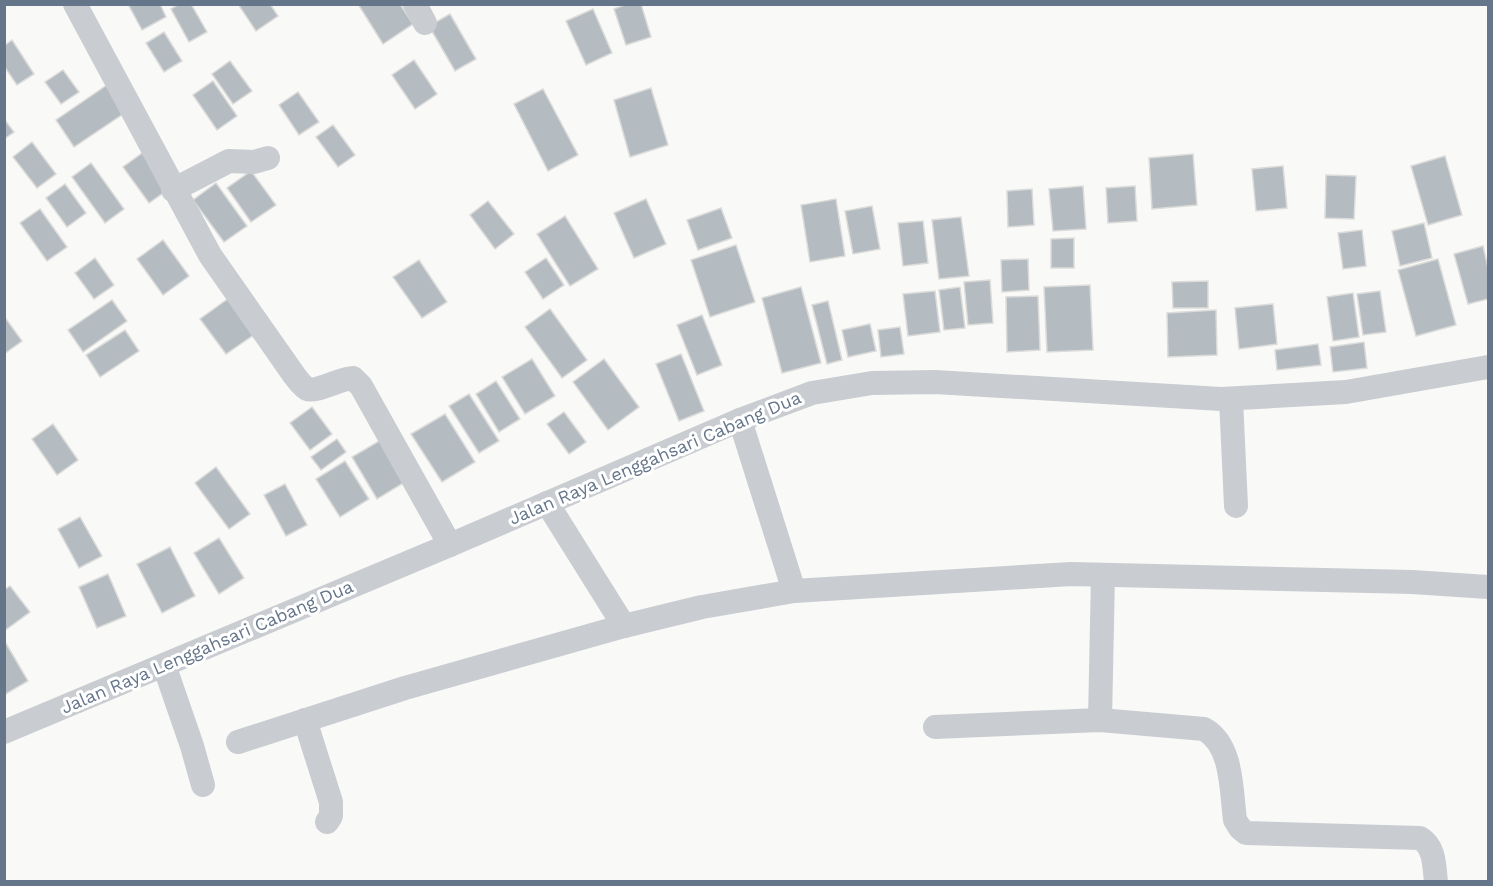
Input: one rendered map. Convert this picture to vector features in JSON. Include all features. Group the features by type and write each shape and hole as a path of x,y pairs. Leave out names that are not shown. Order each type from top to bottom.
{"street":[{"path":"75,4 210,255 294,375 305,387 314,390 345,378 353,378 361,386 450,545"},
{"path":"173,190 230,161 254,162 268,158"},
{"name":"Jalan Raya Lenggahsari Cabang Dua","path":"4,732 450,545 740,420 812,393 872,383 935,382 1231,399 1346,392 1488,367"},
{"path":"1231,399 1236,506"},
{"path":"740,420 794,591"},
{"path":"547,503 624,626"},
{"path":"238,742 405,688 624,626 702,607 794,591 1071,574 1412,582 1488,587"},
{"path":"1100,720 1103,575"},
{"path":"165,665 203,785"},
{"path":"305,720 331,802 331,816 327,822"},
{"path":"935,727 1100,720 1204,729 1215,735 1226,758 1235,820 1246,833 1419,838 1428,843 1436,882"}],"building":[{"path":"128,4 160,4 166,17 142,30"},
{"path":"179,4 191,4 207,32 189,42 171,9"},
{"path":"238,4 270,4 278,16 256,31"},
{"path":"358,4 400,4 413,24 383,44"},
{"path":"627,4 641,4 651,37 626,45 614,9"},
{"path":"593,9 612,53 586,65 566,21"},
{"path":"450,14 476,59 455,71 429,26"},
{"path":"164,32 182,61 164,72 146,43"},
{"path":"12,40 34,74 17,85 4,66 4,46"},
{"path":"414,60 437,94 415,109 392,75"},
{"path":"230,61 252,91 233,104 212,74"},
{"path":"63,70 79,92 61,104 45,82"},
{"path":"213,81 237,116 217,130 193,95"},
{"path":"107,85 126,112 74,147 56,120"},
{"path":"651,88 668,145 630,157 614,100"},
{"path":"543,89 578,155 548,171 514,104"},
{"path":"298,92 319,122 299,135 279,105"},
{"path":"4,119 14,132 4,139"},
{"path":"333,125 355,155 338,167 316,137"},
{"path":"32,142 56,174 37,188 13,157"},
{"path":"145,151 170,188 149,203 123,167"},
{"path":"1193,154 1197,205 1152,209 1149,158"},
{"path":"1445,156 1462,215 1428,225 1411,166"},
{"path":"91,163 124,209 105,223 72,177"},
{"path":"1283,166 1287,208 1256,211 1252,169"},
{"path":"251,171 276,205 251,222 227,188"},
{"path":"1326,175 1356,176 1354,219 1325,218"},
{"path":"216,183 247,226 224,242 193,200"},
{"path":"65,184 86,213 67,227 46,198"},
{"path":"1083,186 1086,229 1053,231 1049,189"},
{"path":"1135,186 1137,221 1108,223 1106,188"},
{"path":"1032,189 1034,225 1008,227 1007,191"},
{"path":"646,199 666,244 634,258 614,213"},
{"path":"836,199 845,256 810,262 801,205"},
{"path":"488,201 514,234 495,249 470,215"},
{"path":"872,206 880,249 853,254 845,211"},
{"path":"721,208 732,238 698,250 687,220"},
{"path":"40,209 67,247 47,261 20,223"},
{"path":"565,216 598,269 570,286 537,234"},
{"path":"961,217 969,276 939,279 932,220"},
{"path":"923,221 928,263 903,266 898,223"},
{"path":"1424,223 1432,258 1400,266 1392,231"},
{"path":"1362,230 1366,266 1343,269 1338,233"},
{"path":"1074,238 1074,268 1051,268 1051,239"},
{"path":"163,240 189,276 163,295 137,259"},
{"path":"736,245 755,302 710,317 691,260"},
{"path":"1483,246 1488,268 1488,299 1468,304 1454,254"},
{"path":"95,258 114,285 94,299 75,273"},
{"path":"546,258 564,285 543,299 525,272"},
{"path":"1028,259 1029,290 1002,292 1001,260"},
{"path":"1438,259 1456,325 1416,336 1398,270"},
{"path":"419,260 447,302 422,318 393,277"},
{"path":"990,280 993,323 968,325 964,282"},
{"path":"1208,281 1208,308 1173,308 1172,282"},
{"path":"1090,285 1093,350 1047,352 1044,287"},
{"path":"801,287 821,363 782,373 762,298"},
{"path":"960,287 965,328 944,330 939,290"},
{"path":"935,291 940,332 908,336 903,294"},
{"path":"1380,291 1386,332 1363,335 1357,294"},
{"path":"1353,293 1359,337 1333,341 1327,297"},
{"path":"1038,296 1040,350 1007,352 1006,297"},
{"path":"229,298 255,334 226,354 200,319"},
{"path":"112,300 127,321 83,352 68,330"},
{"path":"828,301 842,360 827,364 812,305"},
{"path":"1273,304 1277,344 1239,349 1235,308"},
{"path":"550,309 587,360 562,378 525,327"},
{"path":"1216,310 1217,355 1168,357 1167,313"},
{"path":"702,315 722,365 697,375 677,325"},
{"path":"4,316 22,341 4,354"},
{"path":"870,324 876,351 848,357 842,330"},
{"path":"900,327 904,354 881,357 878,330"},
{"path":"125,330 139,351 100,377 86,355"},
{"path":"1364,342 1367,368 1333,372 1330,347"},
{"path":"1318,344 1321,365 1277,370 1275,350"},
{"path":"681,354 704,411 679,421 656,364"},
{"path":"532,359 555,396 525,414 502,377"},
{"path":"604,359 639,407 608,430 573,382"},
{"path":"496,381 520,419 499,432 476,394"},
{"path":"469,394 499,441 479,453 449,406"},
{"path":"312,407 332,434 310,450 290,423"},
{"path":"564,412 586,442 569,454 547,424"},
{"path":"445,414 475,462 442,482 411,434"},
{"path":"53,424 78,460 57,475 32,439"},
{"path":"386,437 410,479 377,499 352,457"},
{"path":"337,439 346,452 321,470 311,457"},
{"path":"345,461 369,499 340,517 316,479"},
{"path":"216,467 250,514 229,529 195,483"},
{"path":"285,484 307,525 286,536 264,495"},
{"path":"80,517 102,556 79,568 58,529"},
{"path":"219,538 244,578 219,594 194,553"},
{"path":"170,547 195,596 162,613 137,564"},
{"path":"108,574 126,616 97,628 79,587"},
{"path":"10,586 30,612 4,631 4,590"},
{"path":"4,640 28,681 4,695"}]}
